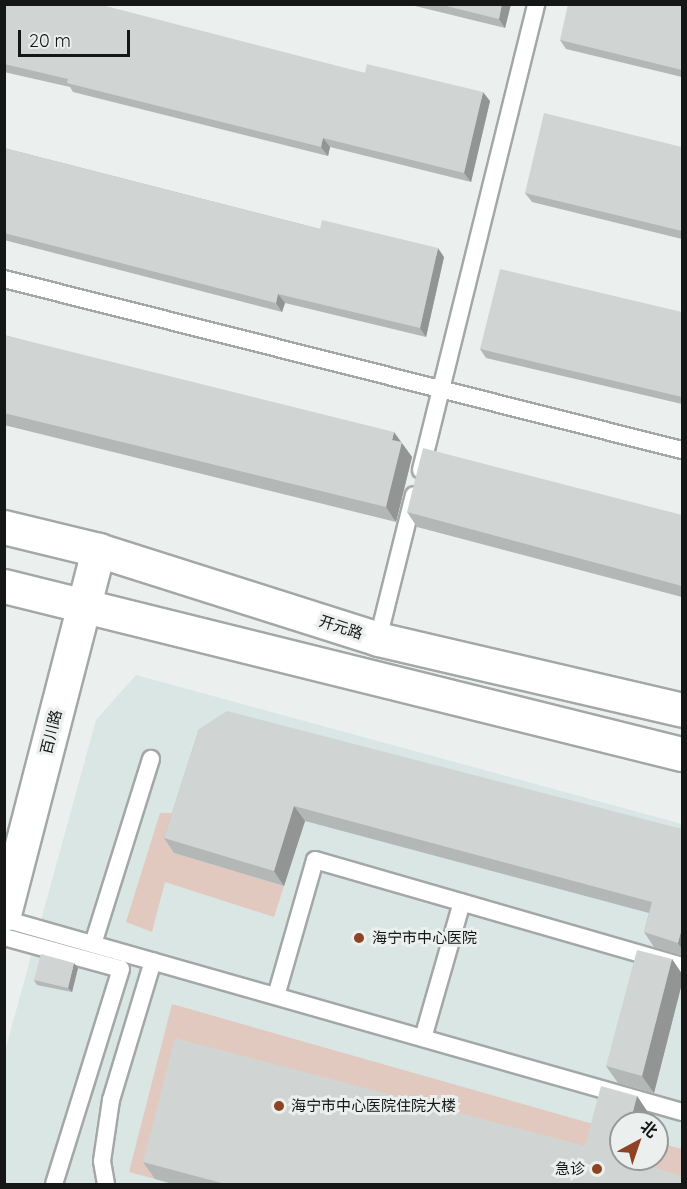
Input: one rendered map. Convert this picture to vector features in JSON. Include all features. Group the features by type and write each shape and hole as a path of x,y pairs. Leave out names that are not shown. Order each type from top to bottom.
{"main road":[{"name":"开元路","path":"4,527 98,550 378,639 682,710"},
{"name":"百川路","path":"4,914 98,550"},
{"path":"4,586 682,754"}],"lane":[{"path":"378,639 536,4"},
{"path":"4,279 682,450"},
{"path":"93,944 151,759"},
{"path":"276,996 315,860 682,966"},
{"path":"423,1038 462,902"},
{"path":"4,919 682,1112"},
{"path":"4,937 121,969 54,1185"},
{"path":"106,1185 102,1161 111,1100 153,961"}],"shaded area":[{"name":"海宁市中心医院","path":"136,675 682,824 682,1184 5,1184 5,1051 96,720"},
{"path":"160,813 187,813 174,853 284,886 274,917 165,882 152,932 126,922"},
{"path":"172,1004 609,1129 609,1171 669,1171 669,1145 682,1149 682,1184 155,1179 129,1172"}],"building":[{"path":"4,4 98,4 365,73 367,64 483,92 464,173 323,138 321,147 67,83 68,79 4,64"},
{"path":"438,4 502,4 499,19"},
{"path":"568,4 682,4 682,70 560,40"},
{"path":"544,113 682,147 682,231 525,193"},
{"path":"4,148 320,229 322,220 438,248 420,328 278,294 276,303 4,233"},
{"path":"500,269 682,312 682,397 480,349"},
{"path":"4,335 394,432 392,440 402,442 386,507 4,413"},
{"path":"423,448 682,515 682,586 407,512"},
{"path":"227,711 682,829 682,928 678,943 644,932 652,902 294,806 274,871 164,838 199,729"},
{"path":"637,950 672,959 642,1076 606,1066"},
{"path":"41,954 74,963 68,988 34,980"},
{"name":"海宁市中心医院住院大楼","path":"175,1038 585,1146 601,1086 637,1096 633,1111 609,1111 609,1171 666,1171 682,1176 682,1185 229,1185 143,1162"}],"place":[{"name":"海宁市中心医院","path":"359,938"},
{"name":"海宁市中心医院住院大楼","path":"279,1106"},
{"name":"急诊","path":"597,1169"}]}
